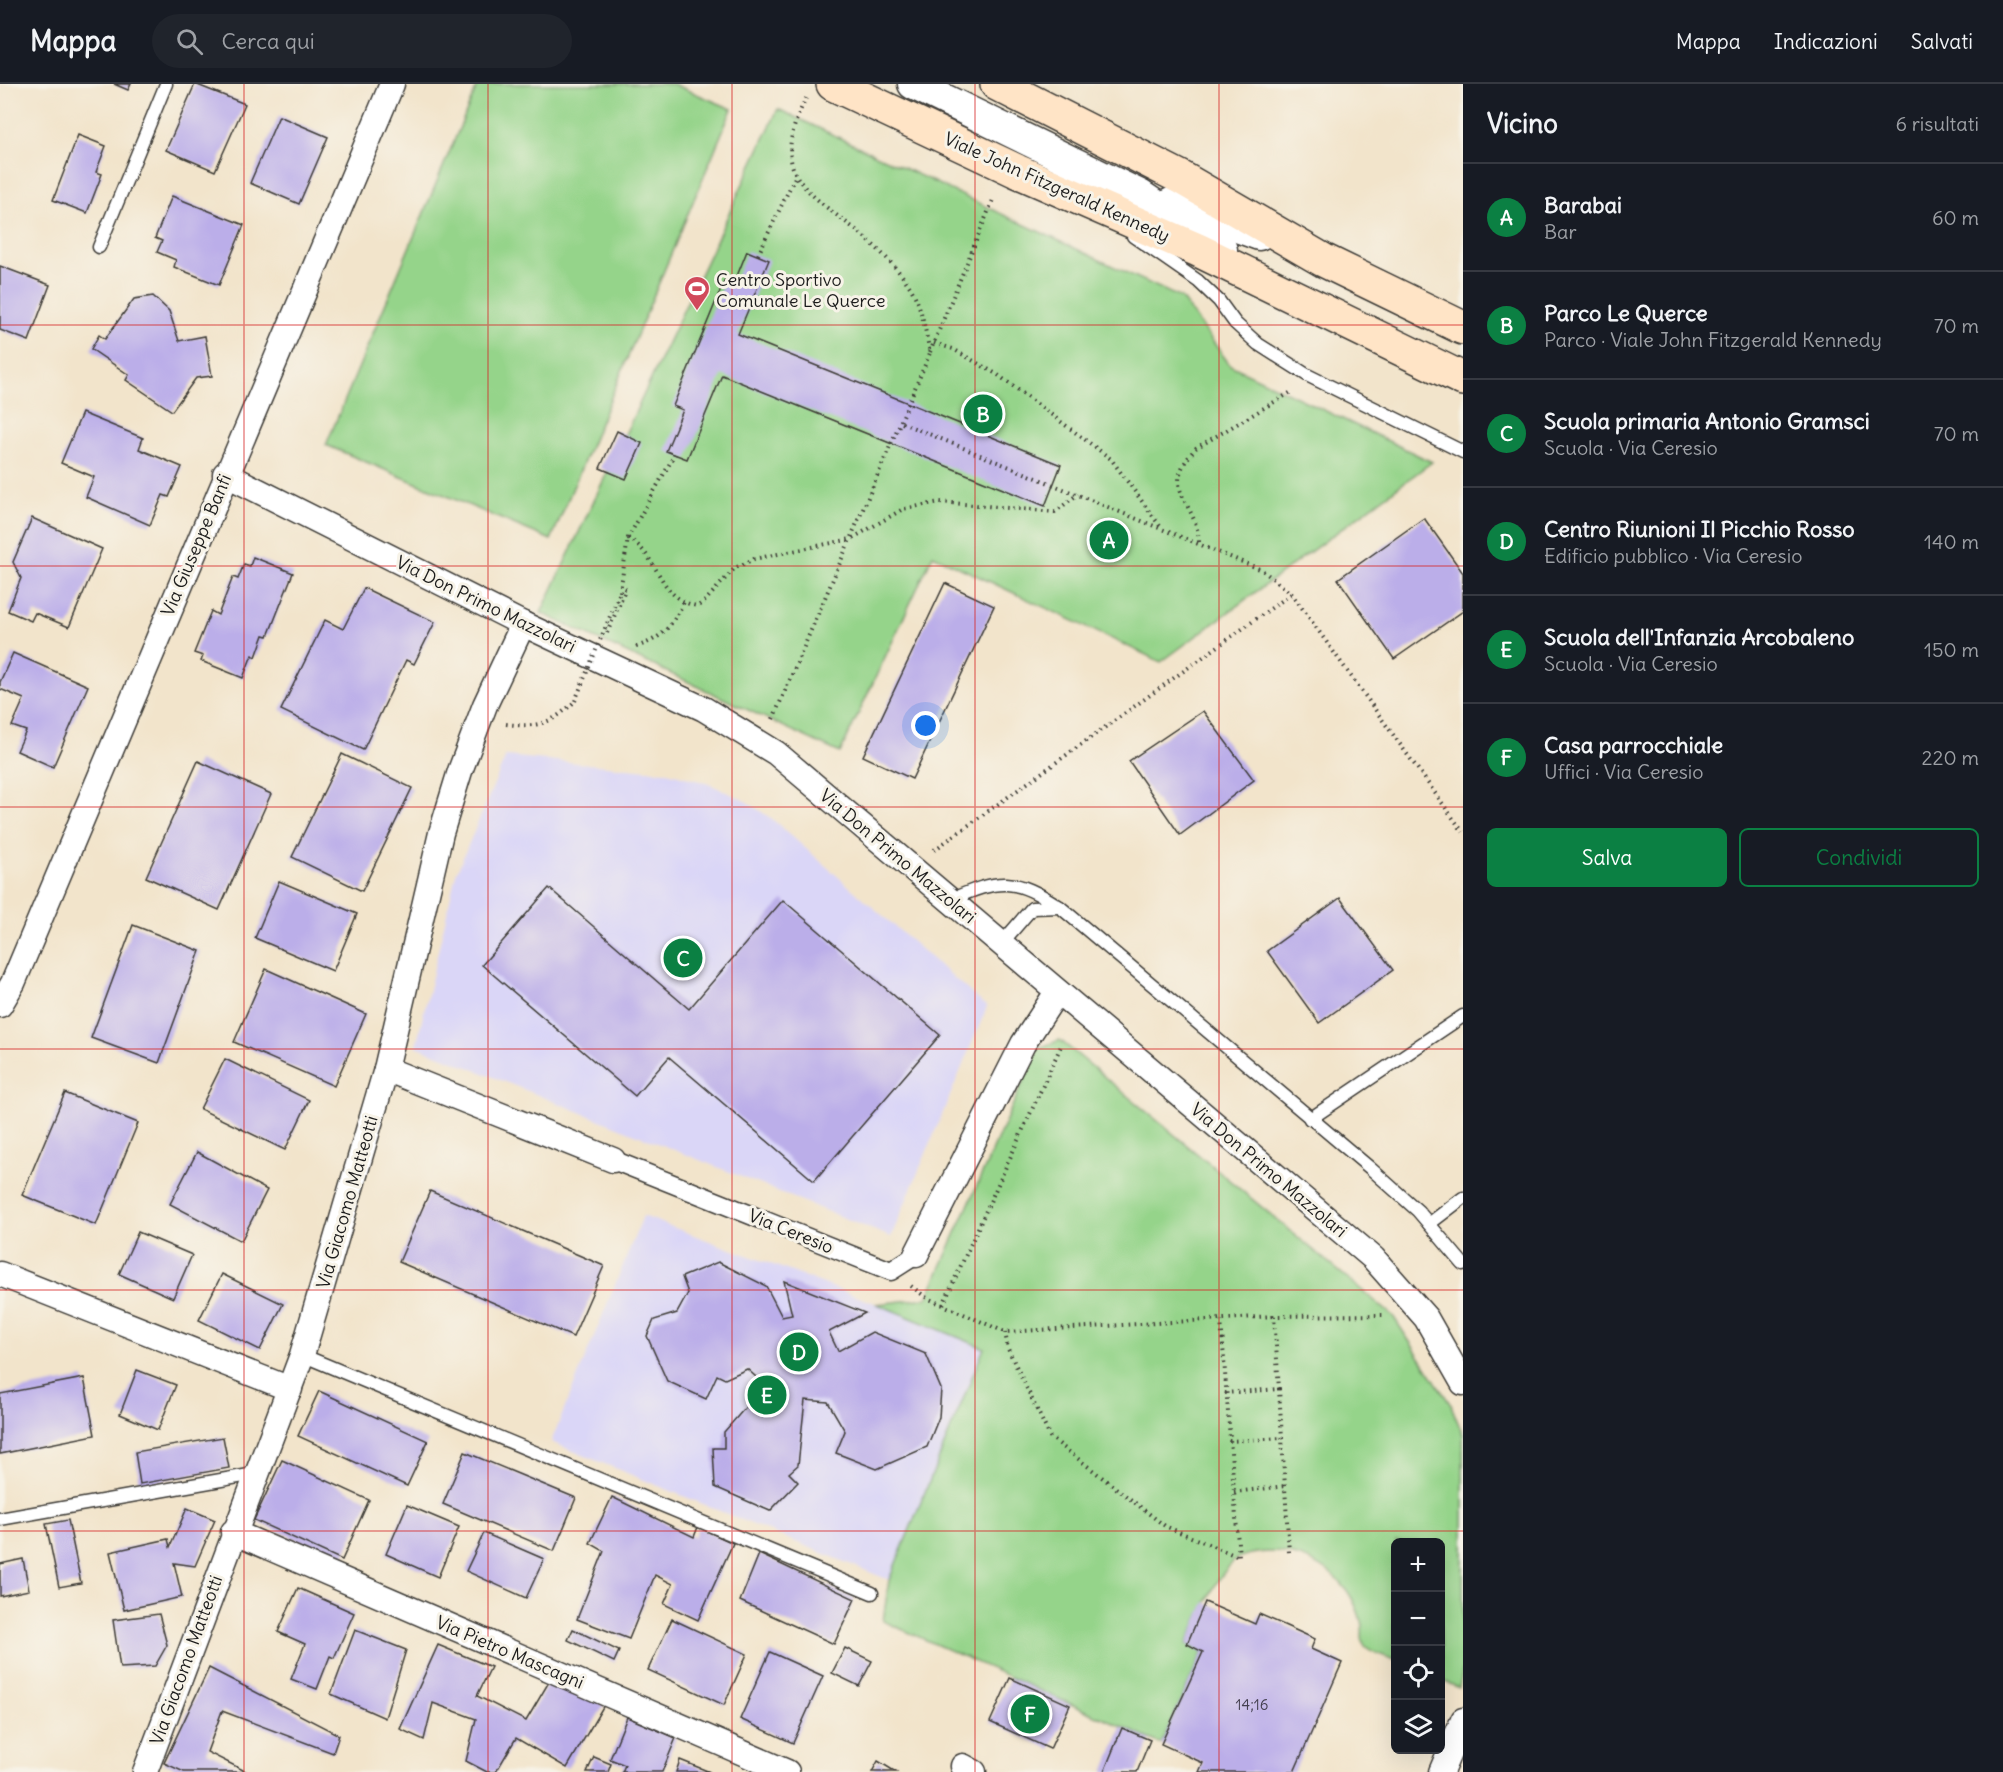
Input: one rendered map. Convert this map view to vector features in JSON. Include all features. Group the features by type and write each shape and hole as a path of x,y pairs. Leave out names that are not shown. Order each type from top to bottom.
{"main road":[{"name":"Viale John Fitzgerald Kennedy","path":"833,84 1077,198 1282,289 1463,379"},
{"name":"Viale John Fitzgerald Kennedy","path":"997,84 1180,177 1323,260 1463,328"}],"street":[{"name":"Via Giuseppe Banfi","path":"0,1005 13,983 225,474 392,84"},
{"name":"Viale John Fitzgerald Kennedy","path":"914,84 1140,195 1282,289"},
{"name":"Viale John Fitzgerald Kennedy","path":"1140,195 1229,223 1323,260"},
{"name":"Via Don Primo Mazzolari","path":"225,474 522,624 704,709 762,742 1373,1258 1426,1318 1463,1383"},
{"name":"Via Giacomo Matteotti","path":"144,1772 233,1532 302,1355 386,1069 441,833 476,726 522,624"},
{"path":"891,1271 916,1255 1023,1044 1057,992"},
{"name":"Via Ceresio","path":"386,1069 891,1271"},
{"path":"0,1274 290,1389"},
{"name":"Via Pietro Mascagni","path":"233,1532 787,1772"},
{"path":"1441,1772 1463,1720"}],"lane":[{"path":"99,247 166,84"},
{"path":"1077,198 1198,281 1219,301 1235,323 1258,344 1306,375 1463,452"},
{"path":"950,900 984,885 1008,883 1035,890 1060,907 1370,1168 1429,1224 1463,1264"},
{"path":"1001,944 1032,908 1060,907"},
{"path":"1310,1119 1463,1016"},
{"path":"1429,1224 1463,1198"},
{"path":"302,1355 872,1593"},
{"path":"0,1519 255,1474"}],"path":[{"path":"799,113 790,148 796,175 807,190 864,237 908,283 921,311 930,353"},
{"path":"758,255 796,175"},
{"path":"771,723 902,423 993,200"},
{"path":"934,343 953,349 999,375 1111,459 1161,527"},
{"path":"1199,543 1198,526 1183,503 1177,483 1185,461 1196,448 1296,389"},
{"path":"902,423 1263,570 1292,594 1463,832"},
{"path":"476,726 498,723 537,725 561,715 575,701 620,589 628,538 675,454"},
{"path":"628,538 645,550 673,595 684,603 702,604 735,568 754,559 851,539 903,508 940,502 1055,512 1078,494"},
{"path":"604,640 626,589 620,589"},
{"path":"911,866 1292,594"},
{"path":"625,650 655,641 676,618 684,603"},
{"path":"943,1305 1061,1046"},
{"path":"891,1271 927,1299 1005,1332 1274,1316 1388,1316"},
{"path":"1274,1316 1289,1553"},
{"path":"1005,1332 1008,1349 1050,1437 1165,1526 1239,1557 1221,1320"},
{"path":"1225,1393 1279,1389"},
{"path":"1229,1441 1283,1438"},
{"path":"1234,1492 1286,1486"}],"shaded area":[{"path":"506,756 667,772 707,783 744,800 772,819 987,1007 891,1237 416,1046 456,874"},
{"path":"643,1216 877,1304 984,1348 889,1580 551,1442"}],"green space":[{"path":"478,84 673,84 732,109 551,540 326,445"},
{"path":"778,109 1181,298 1230,365 1432,462 1161,662 933,555 840,753 541,613"},
{"path":"1060,1040 1393,1316 1451,1405 1463,1435 1463,1669 1459,1688 1445,1682 1445,1538 1391,1538 1391,1658 1372,1651 1364,1645 1361,1621 1353,1601 1345,1588 1326,1570 1302,1558 1277,1552 1251,1554 1238,1558 1215,1586 1187,1644 1203,1652 1161,1744 883,1621 889,1580 984,1348 877,1304 927,1298 1038,1048"}],"building":[{"path":"114,84 131,84 128,90"},
{"path":"195,84 245,104 215,171 166,150"},
{"path":"279,116 328,137 299,204 250,183"},
{"path":"78,135 106,146 96,172 102,174 87,213 53,200"},
{"path":"172,196 244,225 219,285 174,267 176,260 157,252 162,241 155,238"},
{"path":"747,251 769,260 738,334 1061,465 1045,506 722,375 687,459 666,451 683,410 673,406 726,277 735,281"},
{"path":"0,266 50,285 29,341 0,330"},
{"path":"153,296 169,311 179,341 205,336 212,376 196,378 172,411 126,380 129,375 91,349 99,335 105,339 134,299"},
{"path":"82,413 143,438 139,449 182,467 169,497 163,495 150,525 86,497 94,477 61,463"},
{"path":"617,431 642,443 626,479 600,468"},
{"path":"32,518 102,549 69,627 35,613 31,621 8,611 21,578 13,562"},
{"path":"1424,518 1463,573 1463,611 1394,659 1338,579"},
{"path":"253,557 293,573 268,636 264,635 256,657 252,655 243,678 201,661 203,656 194,653 211,611 218,615 233,577 238,579 244,564 250,566"},
{"path":"945,583 994,606 912,779 863,756"},
{"path":"364,588 435,622 414,664 406,660 363,750 281,710 325,620 343,629"},
{"path":"13,653 88,686 53,767 17,751 26,731 12,726 24,699 0,689 0,682"},
{"path":"1203,711 1254,780 1180,835 1129,761"},
{"path":"342,754 412,788 362,891 292,857"},
{"path":"198,761 271,794 219,910 146,877"},
{"path":"279,881 357,914 333,971 255,938"},
{"path":"549,888 689,1009 783,900 940,1035 814,1181 669,1057 635,1096 482,965"},
{"path":"1340,898 1393,970 1319,1023 1267,951"},
{"path":"133,925 200,951 159,1063 91,1038"},
{"path":"266,969 366,1014 334,1086 234,1042"},
{"path":"225,1059 309,1100 285,1150 200,1109"},
{"path":"65,1093 138,1123 96,1225 22,1195"},
{"path":"197,1152 267,1190 241,1241 170,1204"},
{"path":"430,1191 604,1266 573,1337 399,1262"},
{"path":"138,1232 192,1255 173,1298 119,1274"},
{"path":"718,1262 766,1286 782,1317 792,1315 784,1281 865,1313 829,1332 838,1351 872,1332 926,1354 941,1389 939,1417 927,1447 877,1469 836,1453 845,1431 828,1402 805,1400 798,1465 789,1473 798,1482 770,1511 715,1487 713,1448 724,1448 724,1432 765,1385 747,1369 725,1379 717,1375 706,1399 667,1381 647,1336 654,1320 677,1313 688,1293 682,1277"},
{"path":"222,1274 283,1304 260,1350 199,1320"},
{"path":"137,1370 176,1385 158,1430 120,1414"},
{"path":"84,1378 95,1435 0,1454 0,1394"},
{"path":"319,1391 428,1441 407,1486 298,1436"},
{"path":"223,1437 229,1468 140,1484 135,1452"},
{"path":"465,1452 576,1498 554,1551 443,1504"},
{"path":"282,1460 369,1500 342,1560 254,1520"},
{"path":"612,1497 694,1537 698,1527 733,1543 698,1620 664,1604 673,1584 655,1575 629,1639 577,1619 604,1551 590,1543"},
{"path":"407,1505 459,1527 438,1577 386,1554"},
{"path":"187,1508 215,1520 195,1566 174,1563 182,1597 124,1610 110,1552 168,1539 170,1547"},
{"path":"68,1520 81,1583 59,1587 46,1524"},
{"path":"484,1533 544,1559 526,1598 466,1571"},
{"path":"759,1554 855,1599 834,1644 740,1601"},
{"path":"23,1559 29,1590 0,1596 0,1564"},
{"path":"298,1588 354,1613 334,1658 330,1656 317,1689 291,1679 305,1644 278,1632"},
{"path":"1205,1602 1255,1624 1259,1614 1284,1625 1315,1639 1311,1649 1342,1663 1294,1772 1199,1772 1203,1763 1161,1744 1203,1652 1187,1644"},
{"path":"159,1614 167,1645 155,1666 120,1668 113,1620"},
{"path":"672,1619 747,1654 724,1705 648,1670"},
{"path":"573,1629 619,1651 614,1662 568,1640"},
{"path":"355,1630 406,1650 385,1718 331,1694"},
{"path":"438,1645 491,1667 477,1696 526,1721 553,1675 604,1705 567,1768 516,1738 496,1772 487,1772 466,1761 476,1719 433,1703 424,1740 400,1729"},
{"path":"845,1648 872,1661 859,1686 832,1673"},
{"path":"770,1652 823,1676 793,1743 740,1719"},
{"path":"209,1668 339,1735 333,1753 222,1711 207,1752 247,1772 184,1772 164,1763"},
{"path":"1010,1678 1070,1705 1050,1749 990,1722"},
{"path":"627,1717 676,1738 662,1772 622,1772 625,1765 610,1759"},
{"path":"1122,1728 1150,1740 1137,1772 1104,1772"},
{"path":"594,1757 611,1764 608,1772 587,1772"},
{"path":"680,1760 710,1772 676,1772"},
{"path":"878,1761 896,1772 872,1772"}],"place":[{"name":"Centro Sportivo Comunale Le Querce","path":"697,312"},
{"name":"Parco Le Querce","path":"983,414"},
{"name":"Barabai","path":"1109,540"},
{"name":"Scuola primaria Antonio Gramsci","path":"683,958"},
{"name":"Centro Riunioni Il Picchio Rosso","path":"799,1352"},
{"name":"Scuola dell'Infanzia Arcobaleno","path":"767,1395"},
{"name":"Casa parrocchiale","path":"1030,1714"}]}
